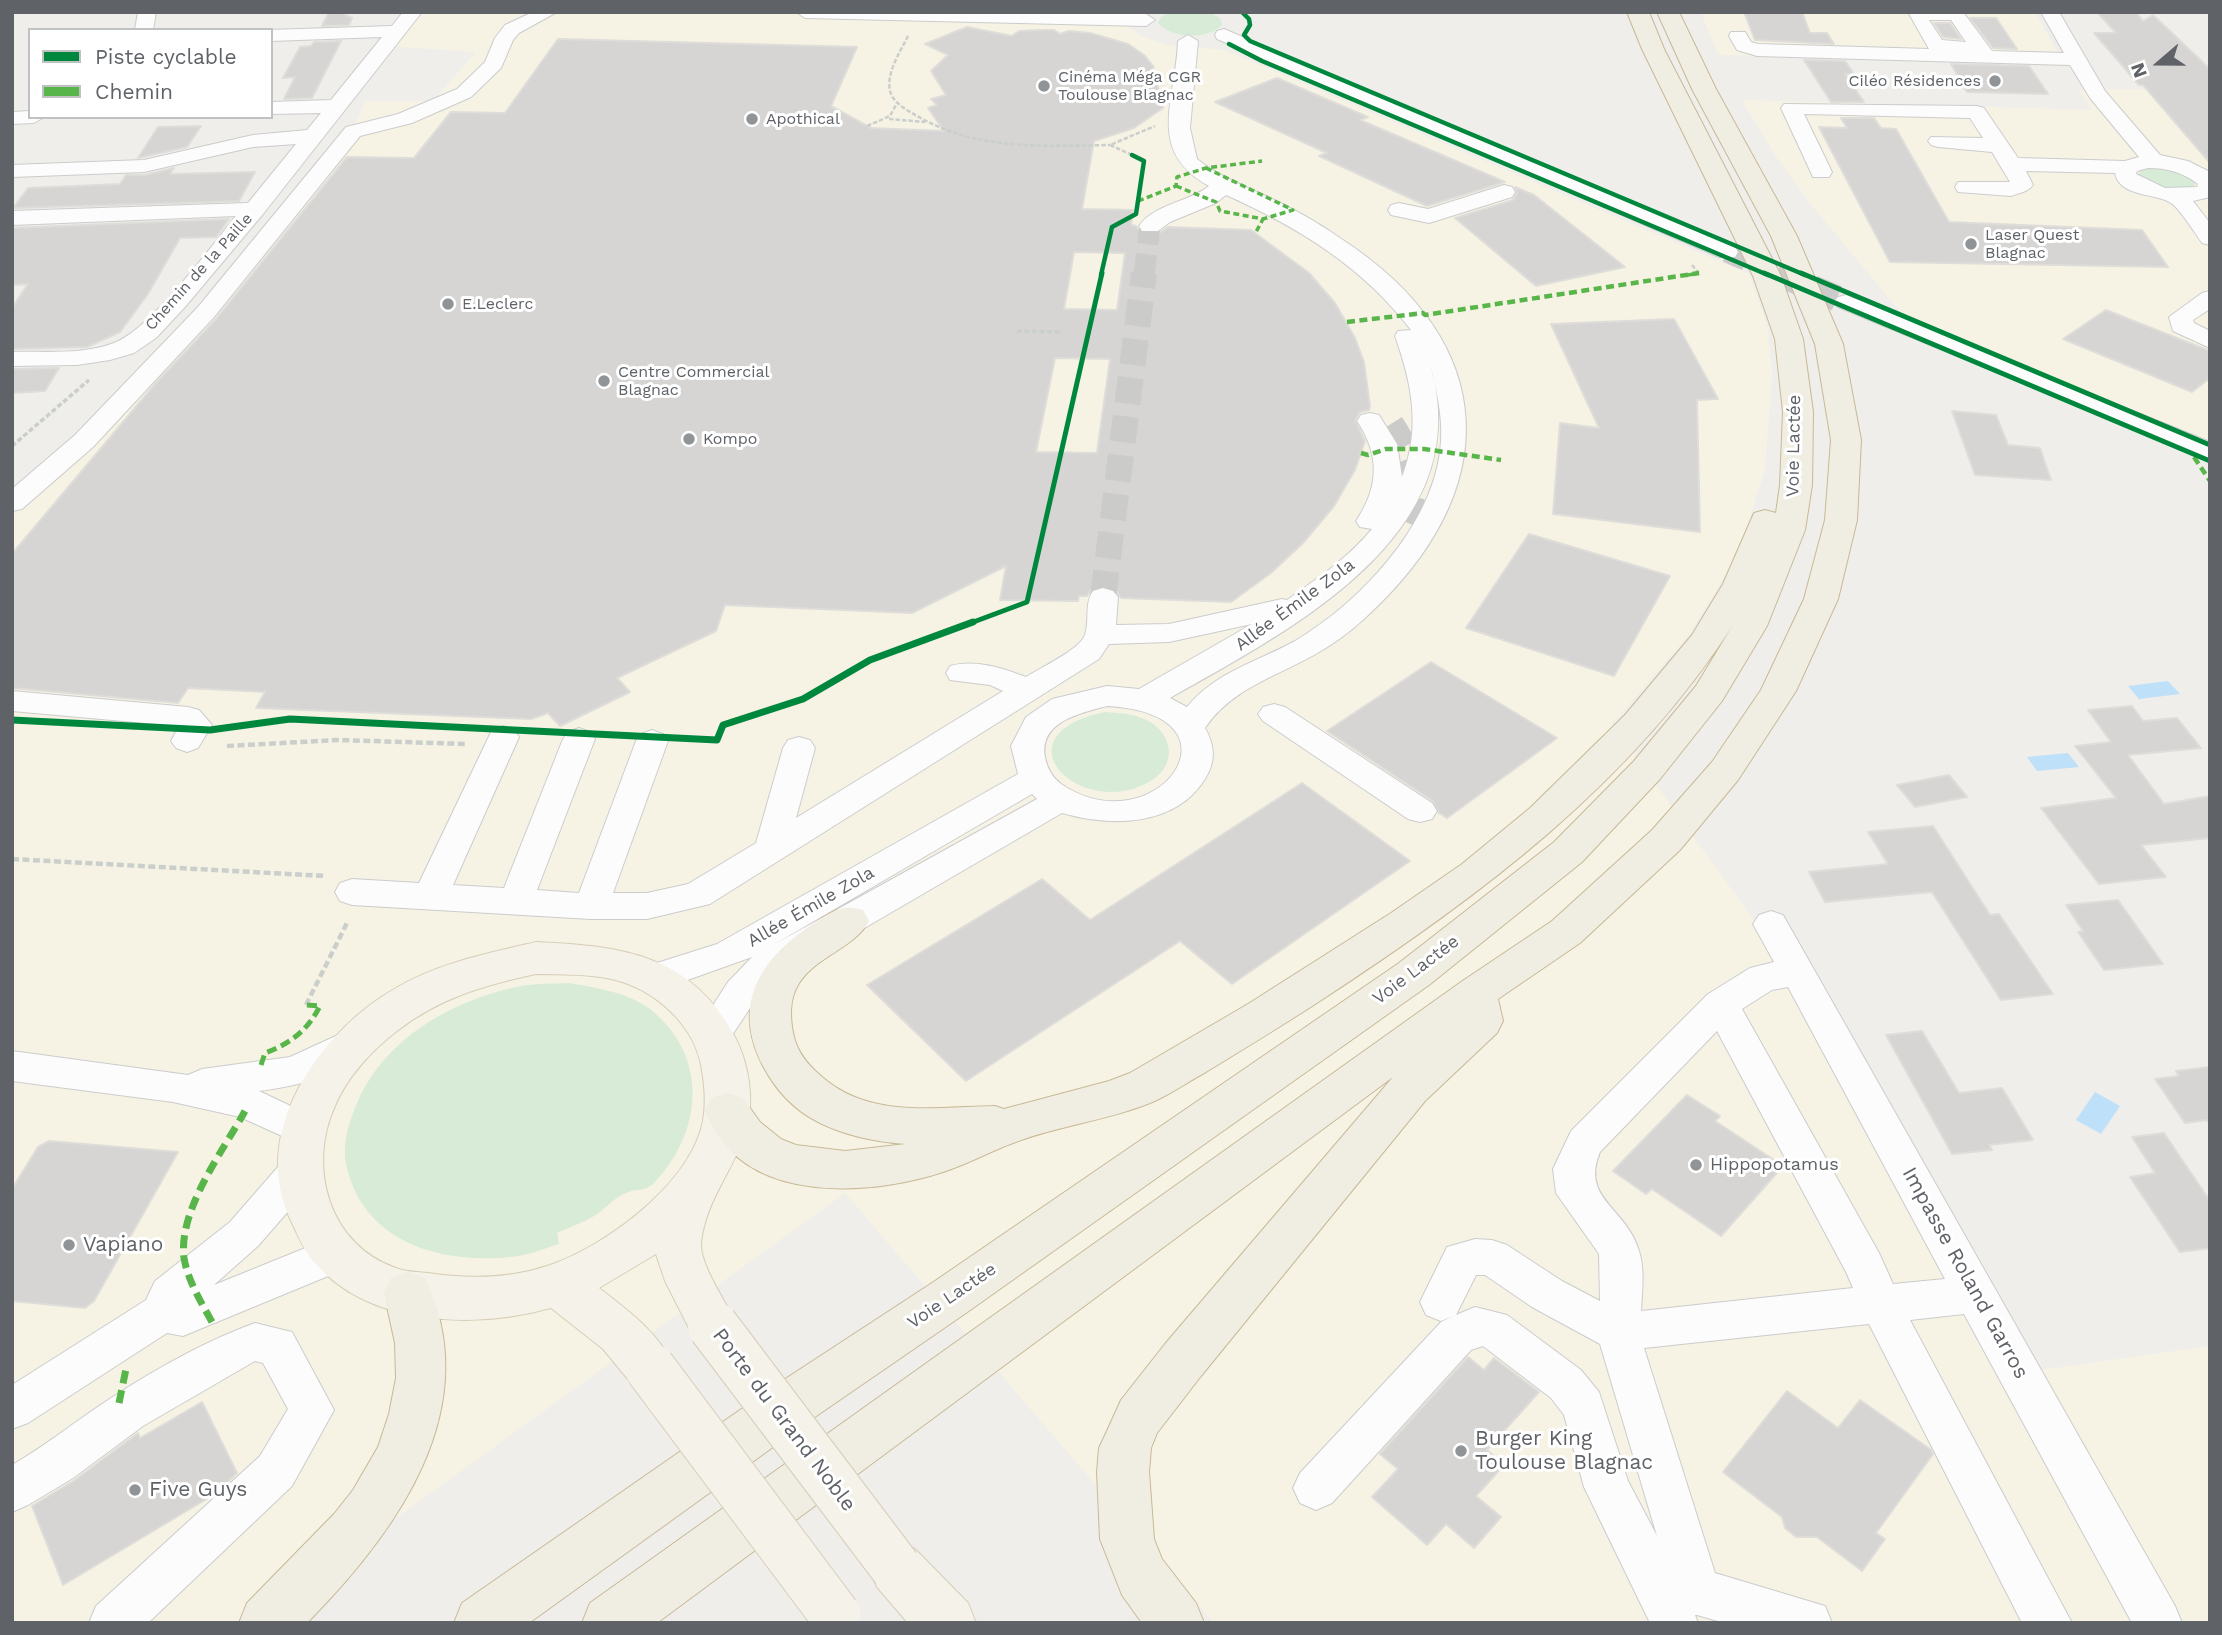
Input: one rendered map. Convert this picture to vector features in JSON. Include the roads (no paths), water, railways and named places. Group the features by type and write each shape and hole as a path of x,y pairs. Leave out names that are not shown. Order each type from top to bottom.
{"highway":[{"name":"Voie Lactée","path":"482,1623 794,1402 949,1298 1414,974 1567,852 1647,770 1709,693 1750,626 1789,530 1796,485 1798,412 1789,339 1767,276 1637,12"},
{"path":"610,1623 1476,993 1566,932 1666,839 1725,771 1778,691 1816,610 1841,520 1846,440 1829,344 1784,236 1704,89 1668,12"},
{"path":"727,1111 733,1122 768,1154 803,1167 846,1172 930,1157 1015,1124 1081,1108 1141,1088 1268,1014 1417,917 1499,856 1568,795 1644,718 1692,660 1733,597 1760,538 1774,489 1796,485"},
{"path":"849,921 805,951 778,983 771,1014 772,1032 776,1050 787,1071 826,1106 852,1117 885,1124 1015,1124"},
{"path":"1176,1623 1141,1576 1127,1539 1123,1472 1125,1448 1139,1417 1183,1360 1401,1098 1482,1021 1476,993"},
{"path":"267,1623 358,1529 386,1489 403,1452 421,1385 421,1349 408,1293"}],"main road":[{"name":"Porte du Grand Noble","path":"536,958 599,960 654,978 689,1001 714,1033 727,1070 727,1111 715,1152 691,1192 655,1230 621,1254 557,1284 480,1299 408,1293 367,1277 335,1254 308,1217 300,1151 321,1086 356,1041 409,1000 471,972 536,958"},
{"name":"Porte du Grand Noble","path":"691,1192 677,1246 689,1281 713,1326 896,1568 948,1623"},
{"path":"557,1284 620,1333 650,1368 837,1619"}],"street":[{"name":"Chemin de la Paille","path":"12,359 111,352 136,342 166,312 255,209 412,12"},
{"path":"12,503 84,441 206,312 353,131 405,119 464,93 494,64 504,38 512,29 548,12"},
{"path":"805,12 1155,26 1188,41 1224,35 1234,26 1234,21 1223,12"},
{"path":"1629,12 1653,49"},
{"path":"2050,12 2097,94 2154,161"},
{"path":"273,35 397,31"},
{"path":"1224,35 1727,252"},
{"path":"1738,36 1744,46 1757,50 1984,52 2077,59"},
{"name":"Allée Émile Zola","path":"1188,41 1169,128 1188,161 1214,185 1352,261"},
{"path":"273,108 336,106"},
{"path":"1821,172 1791,108 1977,112 2012,164 2022,185 2017,188 1966,187"},
{"path":"12,171 144,166 253,141 313,136"},
{"path":"1938,142 1998,146"},
{"path":"2012,164 2127,167 2154,161 2177,164 2197,172 2209,182 2208,192 2178,197 2155,193 2136,185 2126,176 2127,167"},
{"path":"1214,185 1208,198 1162,217 1150,226 1152,215 1214,185"},
{"name":"Allée Émile Zola","path":"1143,700 1233,650 1315,618 1387,580 1431,518 1446,486 1460,431 1440,357 1415,330 1395,292 1295,219 1214,185"},
{"path":"1399,210 1429,216 1504,192"},
{"path":"2178,197 2210,238"},
{"path":"1435,229 1456,219 1528,200"},
{"path":"1178,212 1219,208 1260,210"},
{"path":"12,218 255,209"},
{"path":"2210,298 2181,317 2182,326 2210,341"},
{"path":"1846,302 2210,452"},
{"name":"Allée Émile Zola","path":"1415,330 1425,394 1440,428 1460,431"},
{"name":"Allée Émile Zola","path":"1189,727 1212,696 1258,668 1270,654 1315,618 1349,570 1385,529 1410,489 1424,449 1425,394"},
{"path":"1315,618 1349,545 1376,514 1387,489 1390,462 1375,423"},
{"path":"1410,489 1423,514 1431,518"},
{"path":"1100,635 1169,633 1315,618 1361,581 1401,530"},
{"path":"357,892 591,906 647,906 698,895 1088,652 1100,635 1103,597"},
{"path":"961,673 994,676 1028,689"},
{"path":"1107,696 1143,700 1177,716 1189,727 1198,749 1195,772 1184,786 1169,798 1149,806 1103,811 1081,807 1047,789 1029,766 1028,741 1044,719 1065,706 1089,698 1107,696"},
{"path":"1274,714 1420,811"},
{"path":"516,901 579,739"},
{"path":"431,896 501,741"},
{"path":"591,906 652,741"},
{"path":"771,850 799,748"},
{"name":"Allée Émile Zola","path":"714,1033 741,992 767,964 849,921 1047,789"},
{"name":"Allée Émile Zola","path":"654,978 730,953 1047,789"},
{"name":"Impasse Roland Garros","path":"1771,924 2158,1623"},
{"path":"1679,1604 1618,1332 1622,1286 1619,1251 1600,1220 1576,1193 1573,1170 1585,1142 1721,1004 1763,978 1798,972"},
{"path":"1721,1004 1864,1266 1881,1306 2048,1623"},
{"path":"173,1087 290,1072 315,1064 356,1041"},
{"path":"12,1066 173,1087 248,1103 300,1151 244,1234 215,1261 170,1294 162,1313 12,1408"},
{"path":"162,1313 183,1317 335,1254"},
{"path":"1441,1302 1462,1260 1475,1257 1492,1258 1547,1294 1618,1332 1976,1294"},
{"path":"1316,1488 1457,1336 1475,1326 1492,1328 1566,1384 1583,1406 1606,1487 1679,1604 1808,1623"},
{"path":"12,1490 57,1463 127,1412 234,1350 255,1342 277,1346 312,1410 276,1471 113,1623"}],"lane":[{"path":"12,701 188,717 196,725 187,741"}],"water":[{"path":"2168,681 2180,694 2139,699 2128,686"},
{"path":"2068,753 2079,767 2037,771 2027,757"},
{"path":"2095,1092 2120,1106 2101,1134 2076,1120"}],"tunnel":[{"path":"1144,275 1150,226"},
{"path":"1727,252 1781,275"},
{"path":"1103,597 1144,273"},
{"path":"1777,273 1846,302"},
{"path":"1391,424 1406,451 1413,476 1411,501 1400,530"}],"place":[{"name":"Ciléo Résidences","path":"1995,81"},
{"name":"Cinéma Méga CGR Toulouse Blagnac","path":"1044,86"},
{"name":"Apothical","path":"752,119"},
{"name":"Laser Quest Blagnac","path":"1971,244"},
{"name":"E.Leclerc","path":"448,304"},
{"name":"Centre Commercial Blagnac","path":"604,381"},
{"name":"Kompo","path":"689,439"},
{"name":"Hippopotamus","path":"1696,1165"},
{"name":"Vapiano","path":"69,1245"},
{"name":"Burger King Toulouse Blagnac","path":"1461,1451"},
{"name":"Five Guys","path":"135,1490"}]}
